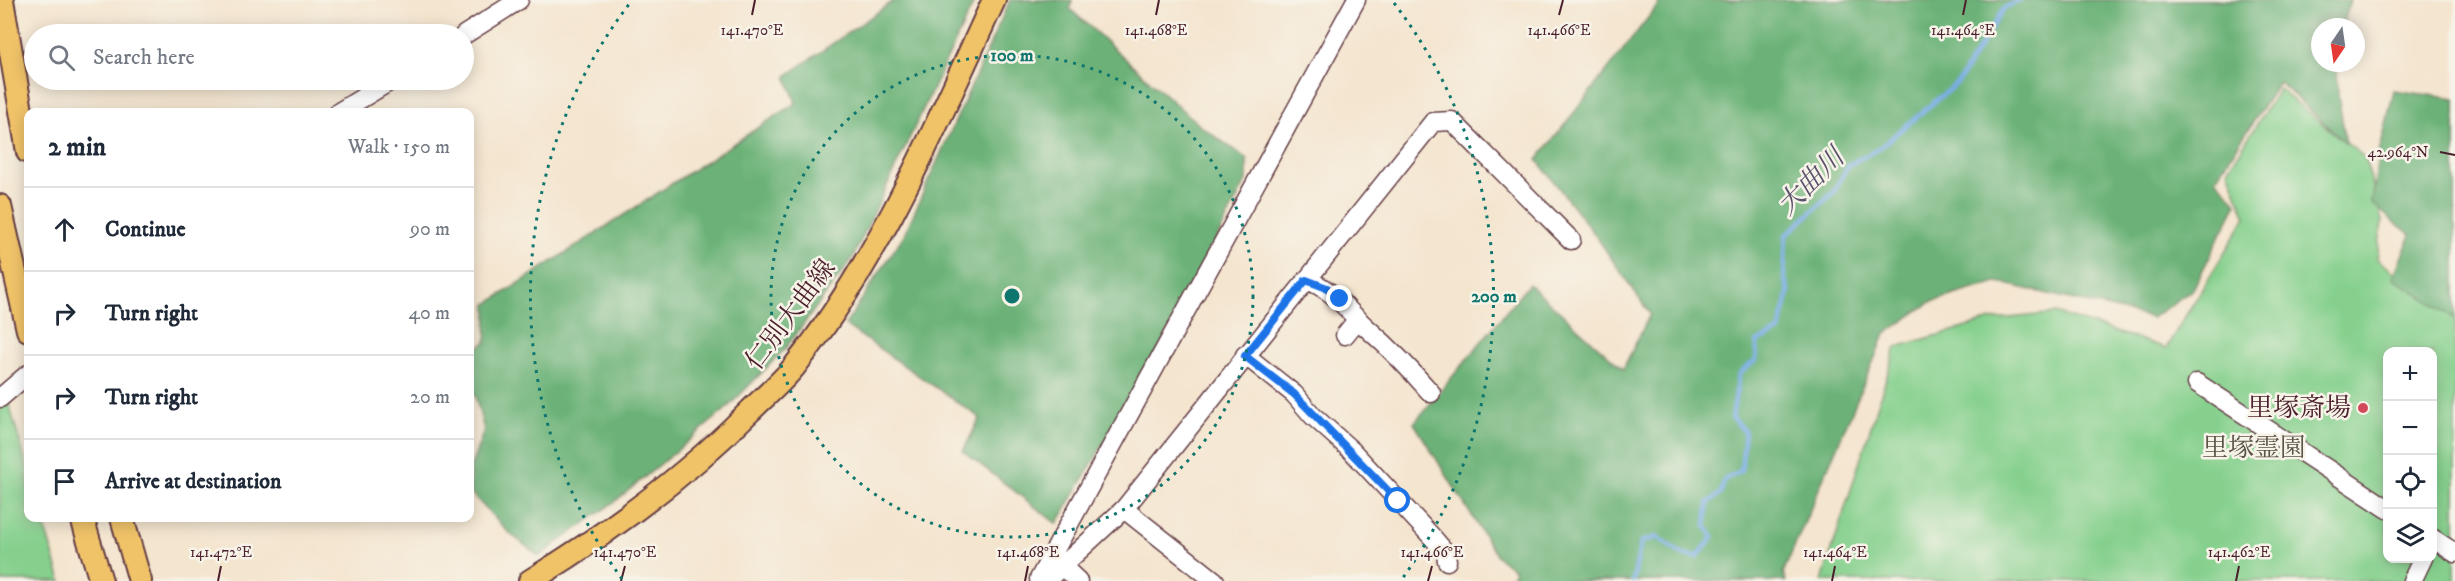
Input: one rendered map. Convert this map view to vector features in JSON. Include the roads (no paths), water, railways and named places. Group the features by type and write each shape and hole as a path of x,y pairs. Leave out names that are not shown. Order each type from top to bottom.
{"main road":[{"path":"2,0 24,129"},
{"name":"仁別大曲線","path":"530,581 597,540 704,457 794,368 866,264 895,213 994,0"},
{"path":"0,206 24,312"},
{"path":"83,522 101,581"},
{"path":"123,522 140,581"}],"street":[{"path":"474,29 519,0"},
{"path":"1039,581 1356,0"},
{"path":"346,108 375,90"},
{"path":"1046,581 1124,509 1433,122 1452,121 1571,240"},
{"path":"1306,280 1327,288 1396,353 1431,393"},
{"path":"1345,335 1358,319"},
{"path":"1245,356 1274,376 1313,416 1352,451 1440,546 1446,553 1447,561"},
{"path":"0,398 24,377"},
{"path":"2197,383 2383,506"},
{"path":"1124,509 1215,581"},
{"path":"2437,542 2455,553"},
{"path":"2412,581 2421,563"},
{"path":"1062,566 1078,581"}],"waterway":[{"name":"大曲川","path":"1633,581 1641,542 1657,537 1683,555 1697,557 1713,537 1706,526 1708,503 1721,493 1724,480 1741,471 1745,432 1732,418 1739,374 1756,360 1757,342 1779,331 1789,292 1784,277 1786,235 1834,192 1848,165 1878,149 1958,82 2004,8 2020,0"}],"place":[{"name":"里塚斎場","path":"2363,408"}],"park label":[{"name":"里塚霊園","path":"2254,448"}]}
